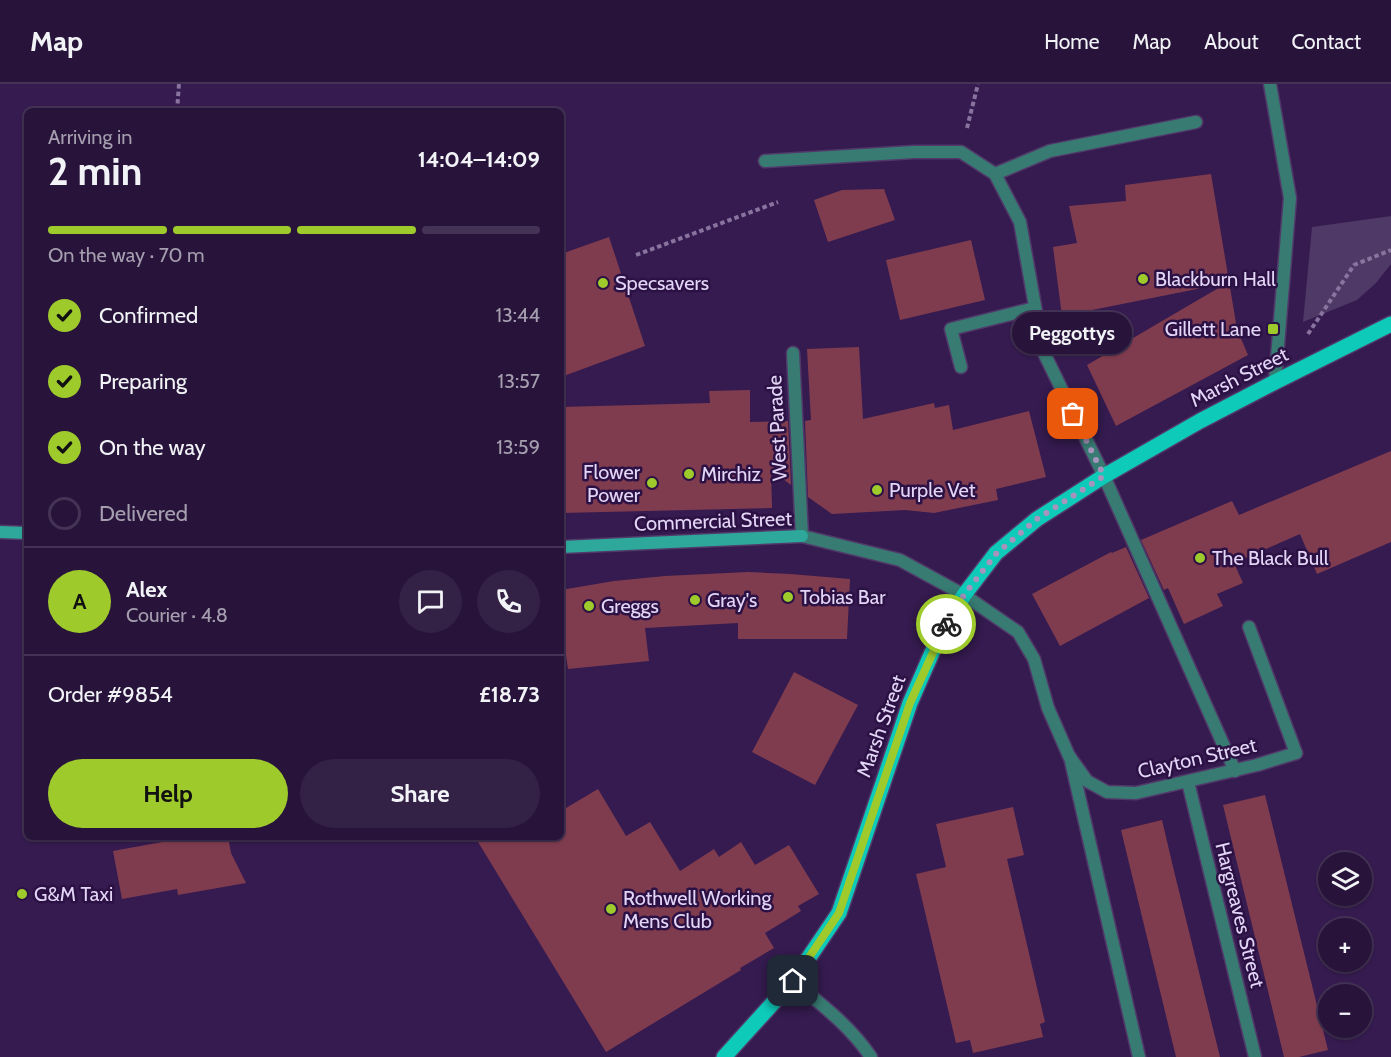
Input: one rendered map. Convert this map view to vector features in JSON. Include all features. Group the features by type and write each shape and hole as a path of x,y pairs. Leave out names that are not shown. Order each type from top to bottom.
{"main road":[{"name":"Marsh Street","path":"723,1057 793,981 839,913 910,703 941,632 964,595 996,554 1037,519 1104,476 1200,421 1391,324"}],"street":[{"path":"1270,84 1290,198 1275,382"},
{"path":"995,174 1050,151 1196,122"},
{"path":"765,161 914,152 961,152 995,174 1020,222 1042,351 1104,476 1235,771"},
{"path":"961,367 951,329 1035,308"},
{"name":"West Parade","path":"793,353 802,536"},
{"path":"0,532 24,534"},
{"name":"Commercial Street","path":"564,547 802,536 900,560 964,595"},
{"name":"Clayton Street","path":"964,595 1018,632 1034,659 1048,708 1069,756 1087,781 1107,792 1136,793 1235,771 1296,753 1249,627"},
{"path":"1069,756 1139,1057"},
{"name":"Hargreaves Street","path":"1188,782 1255,1057"},
{"path":"793,981 838,1018 871,1057"}],"path":[{"path":"177,108 179,84"},
{"path":"961,152 978,84"},
{"path":"636,255 778,202"},
{"path":"1301,343 1354,265 1391,250"}],"shaded area":[{"path":"1391,216 1391,264 1376,283 1357,300 1303,322 1312,227"}],"building":[{"name":"Blackburn Hall","path":"1211,174 1237,329 1248,355 1116,426 1087,365 1227,283 1062,316 1053,247 1077,243 1069,206 1126,201 1125,185"},
{"path":"884,189 895,220 828,242 814,200 842,190"},
{"path":"609,237 645,346 564,376 564,253"},
{"path":"971,240 985,300 900,320 886,260"},
{"path":"859,347 863,419 934,403 935,408 949,405 953,430 1029,411 1046,477 996,489 998,500 934,513 905,510 832,514 808,497 805,421 811,420 807,349"},
{"path":"750,390 750,422 788,421 791,485 771,470 772,508 564,513 564,407 710,403 709,391"},
{"path":"1391,451 1391,542 1317,574 1300,534 1234,563 1243,583 1217,594 1223,606 1184,624 1168,588 1164,590 1141,540 1232,501 1239,515"},
{"path":"1126,547 1149,598 1060,646 1032,594 1111,552"},
{"path":"748,572 850,579 847,639 738,639 738,623 645,628 649,661 568,669 564,642 564,589 665,576"},
{"path":"794,672 858,705 815,785 752,752"},
{"name":"Rothwell Working Mens Club","path":"598,789 626,836 650,822 680,871 714,849 719,857 741,842 755,865 789,845 819,894 798,906 801,911 765,933 774,948 606,1052 477,840 564,840 564,809"},
{"path":"1265,795 1318,1010 1318,1038 1325,1038 1328,1050 1299,1057 1284,1057 1223,805"},
{"path":"1013,807 1024,855 1007,859 1045,1022 1040,1024 1043,1037 973,1053 970,1040 956,1043 916,874 946,867 936,824"},
{"path":"1162,820 1220,1057 1176,1057 1121,830"},
{"path":"229,840 231,853 246,883 178,895 177,889 122,899 113,851 168,841"}],"way so far":[{"path":"946,624 964,595 996,554 1037,519 1104,476 1073,414"}],"place":[{"name":"Blackburn Hall","path":"1143,279"},
{"name":"Specsavers","path":"603,283"},
{"name":"Gillett Lane","path":"1273,329"},
{"name":"Peggottys","path":"1073,414"},
{"name":"Mirchiz","path":"689,474"},
{"name":"Flower Power","path":"652,483"},
{"name":"Purple Vet","path":"877,490"},
{"name":"The Black Bull","path":"1200,558"},
{"name":"Tobias Bar","path":"788,597"},
{"name":"Gray's","path":"695,600"},
{"name":"Greggs","path":"589,606"},
{"name":"G&M Taxi","path":"22,894"},
{"name":"Rothwell Working Mens Club","path":"611,909"}],"route":[{"path":"793,981 839,913 910,703 946,624"}]}
